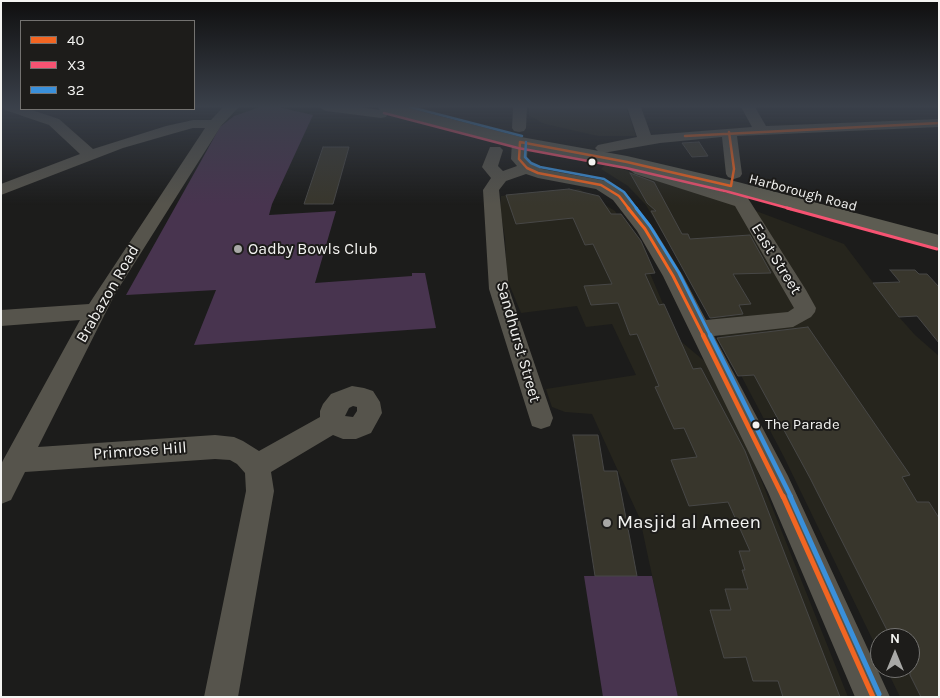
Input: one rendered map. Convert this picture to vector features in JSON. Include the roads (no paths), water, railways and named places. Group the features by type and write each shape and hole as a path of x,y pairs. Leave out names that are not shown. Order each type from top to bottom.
{"highway":[{"name":"Harborough Road","path":"537,140 735,188 939,243"},
{"name":"Harborough Road","path":"549,140 603,148 735,188 939,231"}],"street":[{"path":"73,140 91,156"},
{"path":"1,190 141,140"},
{"name":"Brabazon Road","path":"1,491 95,311 205,140"},
{"path":"519,140 519,159 527,168 538,173 601,184 619,196 645,229 673,276 778,485 873,697"},
{"path":"603,148 654,140"},
{"path":"730,140 735,188"},
{"path":"495,150 490,166 500,178 527,168"},
{"name":"Sandhurst Street","path":"500,178 491,190 499,289 541,418"},
{"name":"East Street","path":"698,329 793,319 804,312 805,308 799,296 735,188"},
{"path":"1,318 95,311"},
{"path":"221,697 260,491 260,480 256,467 333,422"},
{"name":"Primrose Hill","path":"18,460 216,446 234,449 246,456 256,467"}],"place":[{"name":"Oadby Bowls Club","path":"238,249"},
{"name":"The Parade","path":"756,425"},
{"name":"Masjid al Ameen","path":"607,523"}]}
